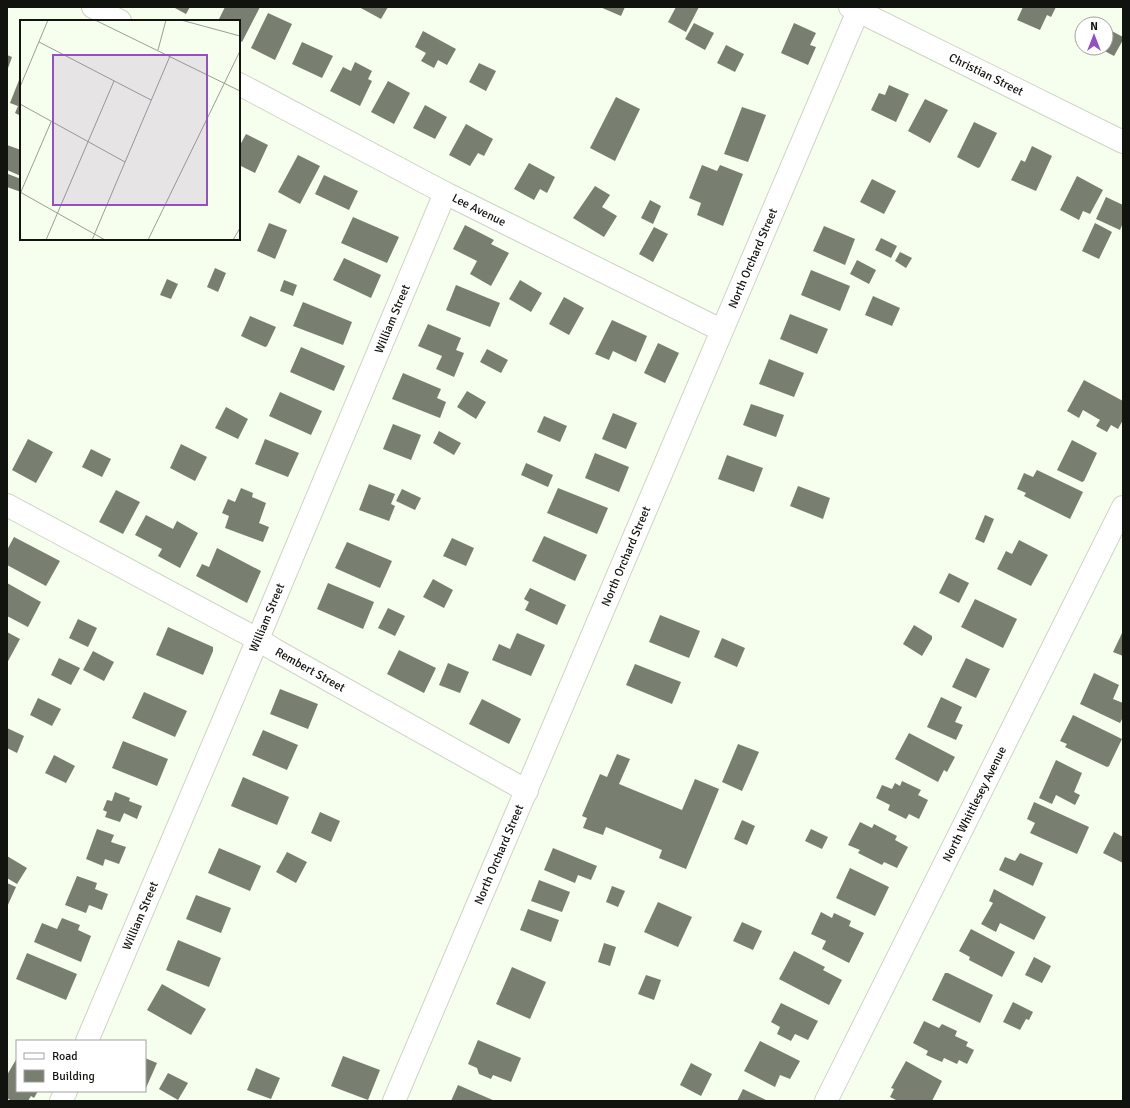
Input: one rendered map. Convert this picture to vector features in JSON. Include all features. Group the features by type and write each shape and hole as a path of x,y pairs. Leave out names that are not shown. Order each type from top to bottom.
{"street":[{"path":"93,7 118,20"},
{"name":"Christian Street","path":"854,9 1123,142"},
{"name":"North Orchard Street","path":"394,1101 527,791 854,9"},
{"name":"Lee Avenue","path":"240,85 445,193 721,330"},
{"name":"William Street","path":"87,1040 445,193"},
{"name":"Rembert Street","path":"7,505 257,639 274,650 527,791"},
{"name":"North Whittlesey Avenue","path":"826,1101 1123,507"},
{"path":"61,1101 66,1092"}],"building":[{"path":"173,7 190,7 186,14"},
{"path":"225,7 260,7 242,42 240,41 240,20 218,20"},
{"path":"359,7 388,7 381,19"},
{"path":"600,7 625,7 621,16"},
{"path":"676,7 699,7 686,32 668,22"},
{"path":"1023,7 1056,7 1051,17 1047,15 1040,30 1017,20"},
{"path":"268,13 292,24 275,60 251,48"},
{"path":"694,23 714,33 705,50 685,39"},
{"path":"794,23 816,33 810,45 816,47 808,65 781,53"},
{"path":"423,31 456,49 447,65 438,60 434,68 421,61 426,53 415,47"},
{"path":"1114,32 1123,37 1123,40 1114,56"},
{"path":"302,42 333,56 322,78 292,64"},
{"path":"726,45 744,54 735,72 717,63"},
{"path":"7,55 12,57 7,71"},
{"path":"355,62 372,71 368,79 372,81 360,106 330,91 343,67 351,71"},
{"path":"479,63 496,71 486,91 469,82"},
{"path":"20,78 20,116 15,113 18,106 10,103"},
{"path":"388,81 410,93 394,124 371,112"},
{"path":"889,85 909,94 896,122 871,110 879,93 885,95"},
{"path":"616,97 640,109 615,161 590,148"},
{"path":"925,99 948,110 930,143 908,131"},
{"path":"425,105 447,117 435,139 413,128"},
{"path":"742,107 766,115 748,162 724,154"},
{"path":"974,122 997,133 980,167 978,168 957,157"},
{"path":"466,124 493,139 484,156 478,153 470,166 449,155"},
{"path":"246,134 268,145 255,173 240,166 240,145"},
{"path":"7,145 20,150 20,176 7,170"},
{"path":"1032,146 1052,156 1036,191 1011,180 1021,160 1025,162"},
{"path":"298,155 320,166 300,204 278,192"},
{"path":"529,163 555,177 547,193 540,189 534,200 514,189"},
{"path":"702,165 717,171 720,165 743,174 723,226 697,215 701,203 689,198"},
{"path":"8,174 20,179 20,192 7,187"},
{"path":"324,175 358,191 349,210 315,194"},
{"path":"1077,176 1103,190 1090,214 1083,211 1079,220 1060,210"},
{"path":"872,179 896,191 884,214 860,202"},
{"path":"595,186 610,195 602,207 617,216 604,237 573,218"},
{"path":"1106,197 1123,205 1123,223 1120,230 1096,219"},
{"path":"650,200 661,206 653,224 641,218"},
{"path":"353,217 399,237 387,263 341,243"},
{"path":"269,223 287,230 275,259 257,251"},
{"path":"1095,223 1112,232 1099,259 1082,251"},
{"path":"465,225 494,240 491,244 509,253 491,286 470,274 477,261 453,249"},
{"path":"824,226 855,239 845,265 813,251"},
{"path":"654,227 668,234 653,262 639,254"},
{"path":"881,238 897,246 891,258 875,250"},
{"path":"900,252 912,258 906,268 895,261"},
{"path":"344,258 381,275 371,298 333,280"},
{"path":"857,260 876,270 869,284 850,274"},
{"path":"215,268 226,273 218,292 207,287"},
{"path":"811,270 850,286 840,311 801,295"},
{"path":"167,279 178,284 171,299 160,295"},
{"path":"284,280 297,285 293,296 280,291"},
{"path":"520,280 542,293 531,312 509,299"},
{"path":"456,285 500,303 490,327 446,310"},
{"path":"873,296 900,308 892,326 865,315"},
{"path":"564,297 584,308 569,335 549,324"},
{"path":"303,302 352,322 343,345 293,326"},
{"path":"790,314 828,329 817,354 780,339"},
{"path":"250,316 276,327 267,346 265,347 241,336"},
{"path":"612,320 647,336 636,362 613,351 609,360 595,354"},
{"path":"428,324 461,338 456,350 464,353 454,377 436,369 442,356 418,346"},
{"path":"658,343 679,353 665,383 644,373"},
{"path":"301,347 345,366 334,391 290,372"},
{"path":"487,349 508,360 501,373 480,362"},
{"path":"769,359 804,373 794,397 759,384"},
{"path":"403,373 441,389 437,398 446,402 440,418 392,399"},
{"path":"1084,380 1123,401 1123,420 1118,429 1111,425 1107,432 1096,426 1100,420 1083,410 1079,418 1067,411"},
{"path":"467,391 486,402 476,419 457,407"},
{"path":"280,392 322,411 311,435 269,416"},
{"path":"751,404 784,415 776,437 743,425"},
{"path":"226,407 248,419 238,439 215,428"},
{"path":"613,413 637,423 626,449 602,439"},
{"path":"544,416 567,426 560,442 537,432"},
{"path":"393,424 421,435 411,460 383,449"},
{"path":"439,431 461,443 454,455 433,443"},
{"path":"28,439 53,452 36,483 12,470"},
{"path":"265,439 299,453 288,477 255,464"},
{"path":"1072,440 1097,453 1084,481 1082,482 1057,470"},
{"path":"181,444 207,457 195,481 170,468"},
{"path":"91,449 111,459 102,477 82,467"},
{"path":"595,453 629,467 619,492 585,478"},
{"path":"727,455 763,468 754,492 718,479"},
{"path":"526,463 553,475 548,487 521,475"},
{"path":"1037,470 1083,492 1070,519 1024,496 1026,493 1017,489 1024,473 1033,477"},
{"path":"369,484 395,494 391,504 395,506 389,521 359,510"},
{"path":"798,486 830,498 823,519 790,506"},
{"path":"241,488 253,493 252,497 266,503 259,523 269,527 263,542 225,528 229,516 222,513 228,499 235,502"},
{"path":"558,488 608,508 597,534 547,513"},
{"path":"402,489 421,498 415,510 396,501"},
{"path":"116,490 140,502 123,534 99,522"},
{"path":"146,515 173,529 177,521 198,533 180,568 158,556 162,549 135,535"},
{"path":"985,515 994,519 984,543 975,539"},
{"path":"544,536 587,555 575,581 532,561"},
{"path":"14,537 60,561 46,586 7,565 7,550"},
{"path":"452,538 474,548 466,566 443,556"},
{"path":"1019,540 1048,555 1031,586 997,569 1006,551 1012,554"},
{"path":"347,542 392,561 380,588 335,568"},
{"path":"217,548 261,571 247,603 196,576 202,564 209,567"},
{"path":"949,573 969,583 959,603 939,593"},
{"path":"433,579 453,590 444,608 423,597"},
{"path":"7,583 41,602 28,627 7,616"},
{"path":"328,583 374,602 363,629 317,609"},
{"path":"530,588 566,605 557,625 525,610 529,602 524,599"},
{"path":"975,599 1017,619 1003,648 961,627"},
{"path":"388,608 405,616 395,636 378,628"},
{"path":"660,615 700,631 689,658 649,642"},
{"path":"78,619 97,628 88,647 69,638"},
{"path":"914,625 932,636 932,639 922,656 903,644"},
{"path":"168,627 213,647 213,651 203,675 156,655"},
{"path":"1123,631 1123,656 1113,652"},
{"path":"7,632 20,639 7,663"},
{"path":"517,633 545,645 531,676 492,660 499,644 510,649"},
{"path":"722,638 745,648 737,667 714,657"},
{"path":"399,650 436,668 424,693 387,674"},
{"path":"93,651 114,662 104,681 83,670"},
{"path":"59,658 80,668 71,685 51,675"},
{"path":"966,658 990,669 976,698 952,687"},
{"path":"448,663 469,672 460,693 439,685"},
{"path":"635,664 681,682 672,704 626,685"},
{"path":"1094,673 1119,685 1113,699 1123,703 1123,717 1120,723 1080,704"},
{"path":"280,689 318,704 308,729 270,714"},
{"path":"144,692 187,711 175,737 132,718"},
{"path":"941,697 962,707 955,722 963,725 956,740 927,727"},
{"path":"38,698 61,709 52,726 30,715"},
{"path":"482,699 521,719 509,744 469,724"},
{"path":"1073,715 1122,739 1109,766 1107,767 1065,747 1067,744 1060,741"},
{"path":"7,728 24,736 17,753 7,748"},
{"path":"263,730 298,745 287,770 252,755"},
{"path":"909,733 955,757 947,772 944,770 938,782 895,759"},
{"path":"123,741 168,759 157,786 112,768"},
{"path":"738,744 759,752 742,791 722,782"},
{"path":"617,754 630,759 619,784 682,810 695,779 719,789 686,869 659,858 662,850 606,827 603,835 583,828 587,818 582,816 600,774 607,777"},
{"path":"54,755 75,766 66,783 45,773"},
{"path":"1056,760 1082,773 1074,792 1080,795 1075,805 1056,795 1052,804 1039,798"},
{"path":"243,777 289,797 277,825 231,806"},
{"path":"902,781 921,790 918,795 928,800 919,819 909,814 906,819 888,810 890,805 876,798 882,785 892,789 895,783 900,786"},
{"path":"115,792 130,798 129,801 142,806 137,819 124,813 120,822 105,817 107,812 103,810 107,800 112,801"},
{"path":"1034,802 1089,827 1077,854 1030,833 1035,823 1027,819"},
{"path":"320,812 340,821 331,842 311,833"},
{"path":"742,820 755,826 747,845 734,839"},
{"path":"860,822 872,828 874,824 897,836 895,840 908,847 897,868 884,862 882,865 858,853 860,850 848,845"},
{"path":"97,829 114,835 111,842 126,847 119,864 105,859 103,866 86,859"},
{"path":"811,829 828,837 822,849 805,841"},
{"path":"1114,832 1123,837 1123,863 1103,853"},
{"path":"219,848 261,866 250,891 208,873"},
{"path":"553,848 597,866 591,880 578,875 575,883 544,870"},
{"path":"287,852 307,862 296,883 276,872"},
{"path":"1020,853 1043,863 1033,886 999,870 1005,857 1015,861"},
{"path":"7,856 27,868 17,884 7,878"},
{"path":"850,868 889,887 875,916 836,898"},
{"path":"77,876 97,883 95,889 108,894 102,910 89,905 86,913 65,905"},
{"path":"539,880 570,892 562,912 531,901"},
{"path":"7,883 16,887 7,907"},
{"path":"612,886 625,891 618,907 606,902"},
{"path":"994,889 1046,917 1034,940 1000,923 996,932 981,924 993,903 989,901"},
{"path":"196,895 231,908 221,933 186,919"},
{"path":"658,902 692,917 678,947 644,932"},
{"path":"528,909 559,920 551,942 520,930"},
{"path":"821,912 832,918 834,913 851,921 849,926 864,933 849,963 822,949 826,941 811,934"},
{"path":"62,918 80,925 78,930 91,936 81,962 34,942 42,923 57,929"},
{"path":"742,922 762,931 753,950 733,941"},
{"path":"971,929 1015,952 1002,977 969,960 970,957 959,951"},
{"path":"178,940 221,958 209,987 166,970"},
{"path":"604,943 616,947 610,966 598,962"},
{"path":"794,951 825,967 823,970 842,980 829,1005 779,979"},
{"path":"27,953 77,974 66,1000 16,979"},
{"path":"1034,957 1051,966 1042,983 1025,975"},
{"path":"512,967 546,982 530,1019 496,1004"},
{"path":"945,973 948,973 993,995 980,1023 932,1000"},
{"path":"646,975 661,980 654,1000 638,994"},
{"path":"162,984 206,1009 191,1035 147,1010"},
{"path":"1013,1002 1033,1012 1029,1020 1026,1019 1020,1030 1003,1022"},
{"path":"781,1003 818,1021 808,1040 795,1034 791,1041 777,1034 780,1027 771,1022"},
{"path":"924,1021 939,1028 942,1024 957,1031 955,1036 968,1042 966,1046 974,1050 967,1064 959,1060 957,1064 944,1058 942,1062 926,1055 928,1051 913,1043"},
{"path":"478,1040 521,1058 511,1082 493,1075 491,1079 479,1074 477,1068 468,1064"},
{"path":"760,1041 800,1061 790,1079 780,1075 775,1087 744,1071"},
{"path":"343,1056 380,1070 368,1100 331,1086"},
{"path":"146,1058 157,1063 146,1088"},
{"path":"16,1060 16,1092 37,1092 34,1098 31,1096 28,1101 12,1101 7,1098 7,1075"},
{"path":"906,1061 942,1081 932,1101 898,1101 890,1097 894,1089 891,1088"},
{"path":"691,1063 712,1074 701,1096 680,1085"},
{"path":"256,1068 280,1078 271,1099 247,1090"},
{"path":"168,1073 188,1083 178,1100 159,1089"},
{"path":"458,1085 495,1101 451,1101"},
{"path":"743,1089 768,1101 737,1101"}]}
